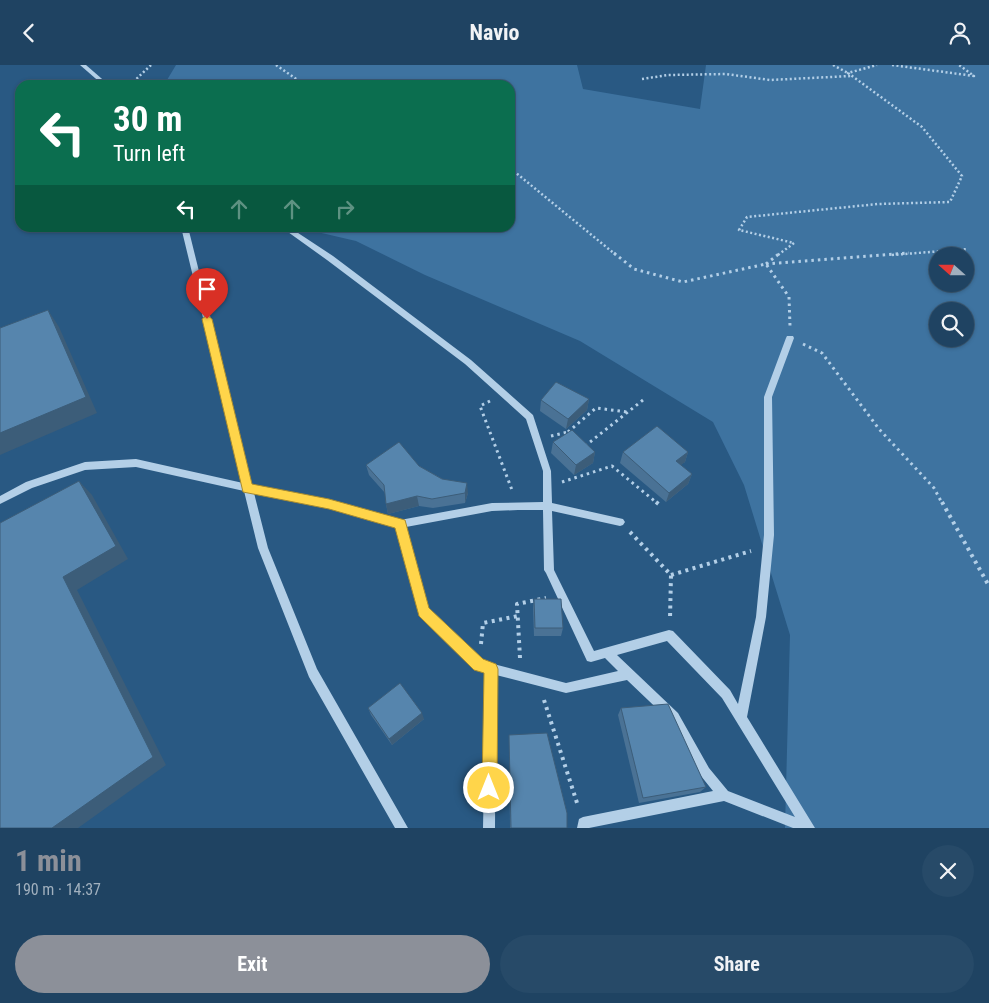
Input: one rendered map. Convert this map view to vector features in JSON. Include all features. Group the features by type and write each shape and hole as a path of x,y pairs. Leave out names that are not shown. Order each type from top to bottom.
{"street":[{"path":"83,65 100,80"},
{"path":"185,232 263,548 313,673 402,828"},
{"path":"291,232 330,258 452,350 530,417 547,471 549,570 591,657 669,635 726,693 809,828"},
{"path":"741,717 761,617 768,545 768,397 790,338"},
{"path":"0,500 29,485 84,466 136,463 329,504 400,524 492,507 518,506 548,506 620,522"},
{"path":"400,524 424,611 478,665 566,689 629,674"},
{"path":"606,653 674,717 705,771 724,795 809,828"},
{"path":"489,828 491,669"},
{"path":"583,825 724,795"}],"path":[{"path":"135,80 151,65"},
{"path":"276,65 298,80"},
{"path":"766,265 794,243 739,230 746,217 878,204 950,202 962,176 922,127 848,73 833,65"},
{"path":"848,73 877,65"},
{"path":"892,65 974,76 959,65"},
{"path":"642,79 668,75 726,73 770,80 852,76"},
{"path":"515,172 634,269 683,282 766,265 929,252"},
{"path":"766,265 789,297 790,338 822,353 879,429 934,488 989,586"},
{"path":"504,393 480,406 518,506"},
{"path":"578,442 584,447 643,400"},
{"path":"537,438 568,433 596,408 628,412"},
{"path":"568,433 573,437"},
{"path":"548,487 612,466 660,505"},
{"path":"620,522 671,575 669,635"},
{"path":"671,575 768,545"},
{"path":"521,676 518,603 561,595"},
{"path":"478,665 483,623 518,616"},
{"path":"537,681 583,825"}],"shaded area":[{"path":"176,65 577,65 583,89 700,109 706,65 989,65 989,828 785,828 790,635 744,485 713,422 580,341 425,275 356,241 317,232 515,232 515,80 167,80"}],"building":[{"path":"48,310 86,397 0,433 0,328"},
{"path":"556,382 589,399 568,419 541,400"},
{"path":"657,426 688,452 676,461 692,474 669,493 623,452"},
{"path":"572,430 595,452 576,465 553,442"},
{"path":"399,442 419,466 442,479 467,483 465,493 432,499 417,496 386,504 384,485 366,465"},
{"path":"79,481 116,546 63,577 153,757 52,828 0,828 0,523"},
{"path":"534,599 561,599 563,628 535,628"},
{"path":"400,683 422,713 389,739 368,708"},
{"path":"668,704 706,787 643,798 621,708"},
{"path":"547,733 567,813 567,828 511,828 509,735"}],"route":[{"path":"207,319 248,488 329,504 400,524 424,611 478,665 491,669 489,788"}]}
